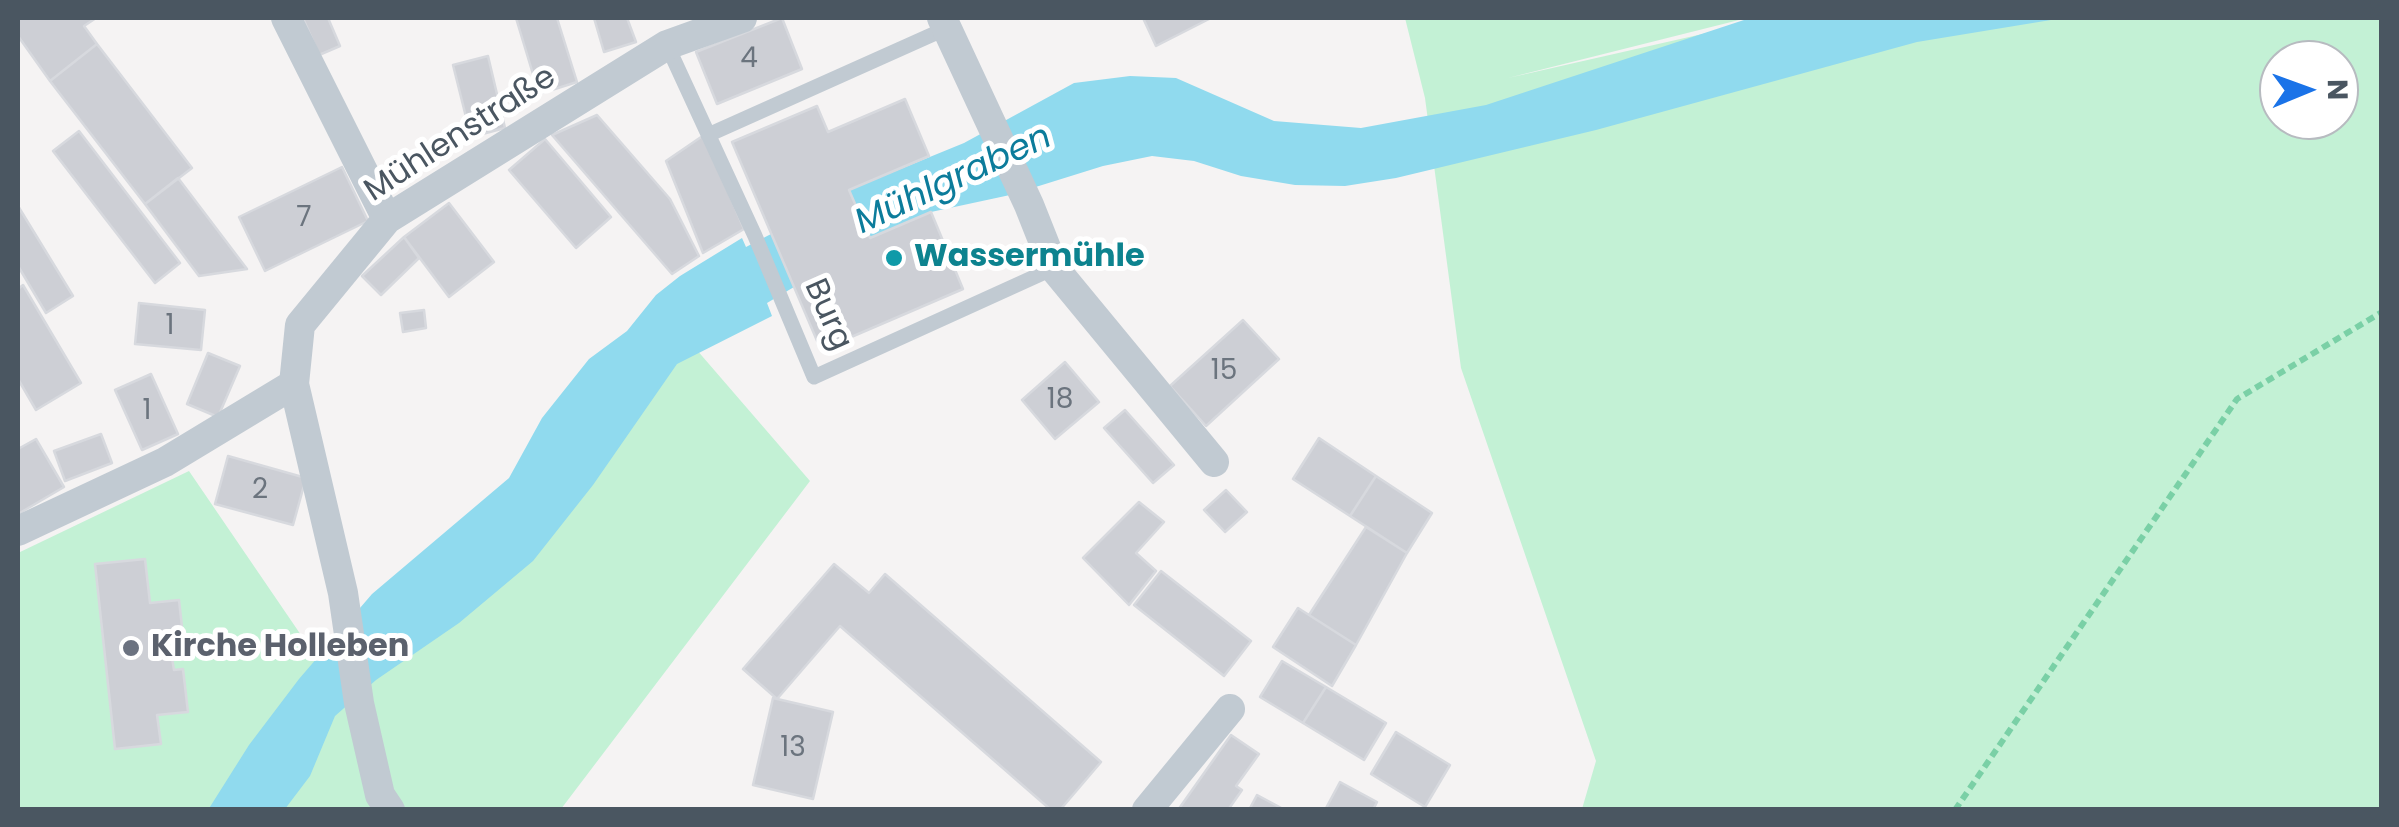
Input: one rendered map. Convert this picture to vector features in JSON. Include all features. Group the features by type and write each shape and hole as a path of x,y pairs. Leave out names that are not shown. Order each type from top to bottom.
{"street":[{"path":"286,18 386,219"},
{"name":"Mühlenstraße","path":"294,384 300,325 386,219 667,45 742,18"},
{"path":"945,23 1029,204 1054,268 1214,462"},
{"path":"18,531 165,462 294,384 344,593 359,703 380,795 390,810"},
{"path":"1147,810 1230,709"}],"lane":[{"path":"708,135 945,23"},
{"name":"Burg","path":"667,45 755,236 814,378 1054,268"}],"path":[{"path":"1955,810 2237,398 2382,312"}],"green space":[{"path":"1405,18 1747,18 1508,78 1773,18 2381,18 2381,809 1582,809 1596,761 1461,368 1425,98"},
{"path":"658,305 810,481 561,809 18,810 18,553 189,471 316,657 512,483"}],"water":[{"name":"Mühlgraben","path":"1750,18 2063,18 1917,42 1596,130 1396,178 1345,186 1295,185 1241,176 1194,161 1152,156 931,212 870,238 849,190 964,143 1074,83 1130,76 1176,78 1274,121 1361,128 1486,105"},
{"path":"771,234 794,287 767,303 772,316 677,364 593,485 533,561 459,623 376,680 335,716 310,776 285,809 208,810 249,745 299,679 372,594 509,478 542,418 589,359 627,331 656,295 680,276 742,238 746,247"}],"building":[{"path":"18,18 96,18 84,26 97,44 50,81 18,36"},
{"path":"303,18 328,18 340,46 319,55"},
{"path":"516,18 557,18 577,82 539,94"},
{"path":"594,18 627,18 636,42 604,52"},
{"path":"782,18 802,69 717,104 696,52"},
{"path":"1143,18 1211,18 1156,46"},
{"path":"97,44 192,168 145,204 50,81"},
{"path":"488,56 505,128 471,137 453,65"},
{"path":"905,99 929,156 849,190 870,238 931,212 963,289 821,350 732,142 817,106 828,132"},
{"path":"597,115 670,199 699,256 672,274 552,135"},
{"path":"79,131 180,263 155,283 53,151"},
{"path":"704,135 744,229 703,253 666,161"},
{"path":"545,139 611,217 576,248 509,170"},
{"path":"342,167 368,221 265,271 239,217"},
{"path":"178,178 247,269 199,276 145,204"},
{"path":"449,203 494,262 449,297 404,237"},
{"path":"18,206 73,296 46,313 18,266"},
{"path":"404,237 419,258 381,295 362,276"},
{"path":"23,285 81,383 36,410 18,379 18,289"},
{"path":"139,303 205,310 201,350 135,344"},
{"path":"424,310 426,328 403,332 400,313"},
{"path":"1243,320 1279,359 1206,426 1170,386"},
{"path":"208,353 240,366 218,417 187,404"},
{"path":"1065,362 1099,402 1055,439 1022,400"},
{"path":"151,374 178,434 142,450 115,390"},
{"path":"1125,410 1174,465 1153,483 1104,428"},
{"path":"101,434 112,463 65,481 54,451"},
{"path":"1319,438 1376,476 1350,516 1293,479"},
{"path":"36,439 64,487 18,514 18,449"},
{"path":"228,456 306,478 293,525 215,504"},
{"path":"1376,476 1432,513 1407,553 1350,516"},
{"path":"1226,490 1247,512 1225,532 1204,510"},
{"path":"1139,502 1164,522 1136,553 1156,571 1129,605 1083,558"},
{"path":"1366,527 1407,553 1356,645 1309,615"},
{"name":"Kirche Holleben","path":"145,559 150,603 179,600 183,636 157,638 159,659 172,658 174,670 183,669 188,712 157,715 161,744 115,749 95,564"},
{"path":"834,564 869,593 885,574 1101,762 1060,810 1051,810 840,626 777,699 743,669"},
{"path":"1161,571 1251,641 1224,676 1134,605"},
{"path":"1298,608 1356,645 1332,686 1273,647"},
{"path":"1282,661 1326,687 1303,723 1260,697"},
{"path":"1326,687 1386,723 1364,760 1303,723"},
{"path":"773,698 833,712 813,799 753,785"},
{"path":"1396,732 1450,765 1425,807 1371,774"},
{"path":"1231,735 1259,754 1236,786 1242,790 1228,810 1178,810"},
{"path":"1340,782 1377,802 1373,810 1325,810"},
{"path":"1257,795 1285,810 1249,810"}],"place":[{"name":"Wassermühle","path":"894,258"},
{"name":"Kirche Holleben","path":"131,648"}]}
